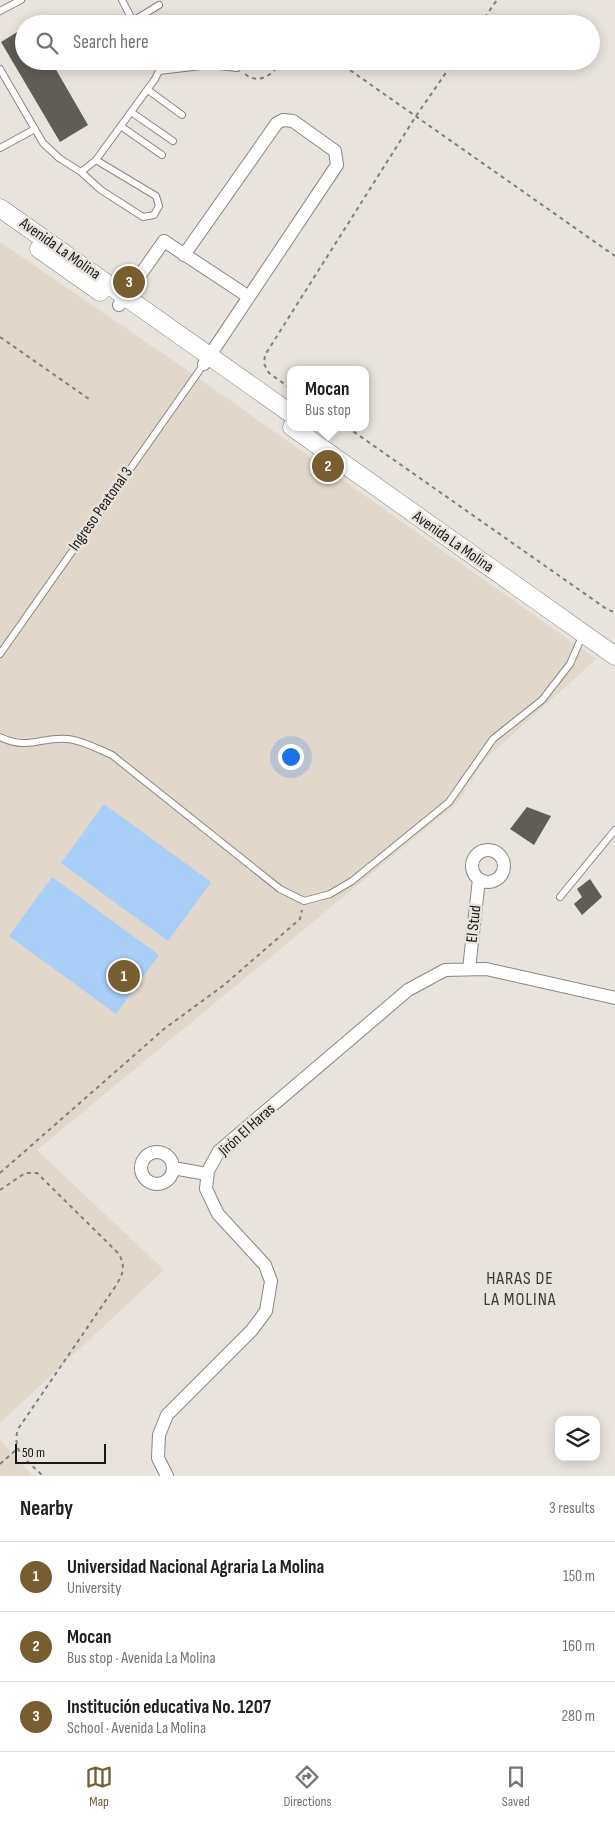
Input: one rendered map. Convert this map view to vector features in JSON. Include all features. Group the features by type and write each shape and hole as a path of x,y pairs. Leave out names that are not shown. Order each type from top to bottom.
{"main road":[{"name":"Avenida La Molina","path":"0,208 207,360 287,411"},
{"name":"Avenida La Molina","path":"0,222 123,300"},
{"name":"Avenida La Molina","path":"207,360 287,424"},
{"name":"Avenida La Molina","path":"297,431 615,656"},
{"name":"Avenida La Molina","path":"316,431 615,642"}],"street":[{"path":"184,255 272,128 283,120 293,121 332,148 337,155 337,165 207,360"},
{"path":"123,300 164,241 249,297"},
{"name":"El Stud","path":"469,969 478,879"},
{"name":"Jirón El Haras","path":"166,1476 158,1458 159,1435 167,1416 252,1330 266,1311 271,1280 264,1265 218,1214 206,1189 208,1174 220,1151 408,990 445,970 486,969 615,998"},
{"path":"173,1168 208,1174"}],"lane":[{"path":"0,11 21,0"},
{"path":"122,0 130,15"},
{"path":"144,15 159,5"},
{"path":"0,69 49,149 102,190 143,217 154,214 159,206 156,196 96,160"},
{"path":"81,172 96,160 122,127 148,90 156,70"},
{"path":"148,90 182,115"},
{"path":"131,112 173,141"},
{"path":"122,127 162,155"},
{"path":"0,148 35,129"},
{"name":"Ingreso Peatonal 3","path":"0,654 207,360"},
{"path":"0,737 11,742 27,744 66,739 83,742 112,755 280,889 304,900 322,897 352,881 449,802 493,739 542,700 570,664 583,634"},
{"path":"560,897 615,830"}],"path":[{"path":"486,15 497,0"},
{"path":"239,70 250,78 263,78 276,70"},
{"path":"350,70 615,256"},
{"path":"287,386 269,373 264,364 265,355 416,116 448,70"},
{"path":"0,337 89,398"},
{"path":"353,431 608,610 615,612"},
{"path":"0,1173 164,1029 224,985 300,920 304,900"},
{"path":"0,1190 25,1173 37,1174 120,1254 124,1262 124,1273 18,1428 15,1440 17,1449 42,1476"},
{"path":"0,1464 17,1449"}],"shaded area":[{"path":"0,242 194,375 596,659 483,761 458,802 37,1150 164,1270 0,1423"},
{"path":"0,1440 33,1476 0,1476"}],"water":[{"path":"104,804 211,882 168,941 61,863"},
{"path":"52,877 159,955 116,1014 9,936"}],"building":[{"path":"15,33 15,66 1,42"},
{"path":"18,70 56,70 88,125 60,142"},
{"path":"527,807 551,816 534,845 510,829"},
{"path":"590,879 602,897 582,915 574,904 582,897 577,889"}],"place":[{"name":"Institución educativa No. 1207","path":"129,282"},
{"name":"Mocan","path":"328,466"},
{"name":"Universidad Nacional Agraria La Molina","path":"124,976"}],"district":[{"name":"HARAS DE LA MOLINA","path":"520,1288"}]}
